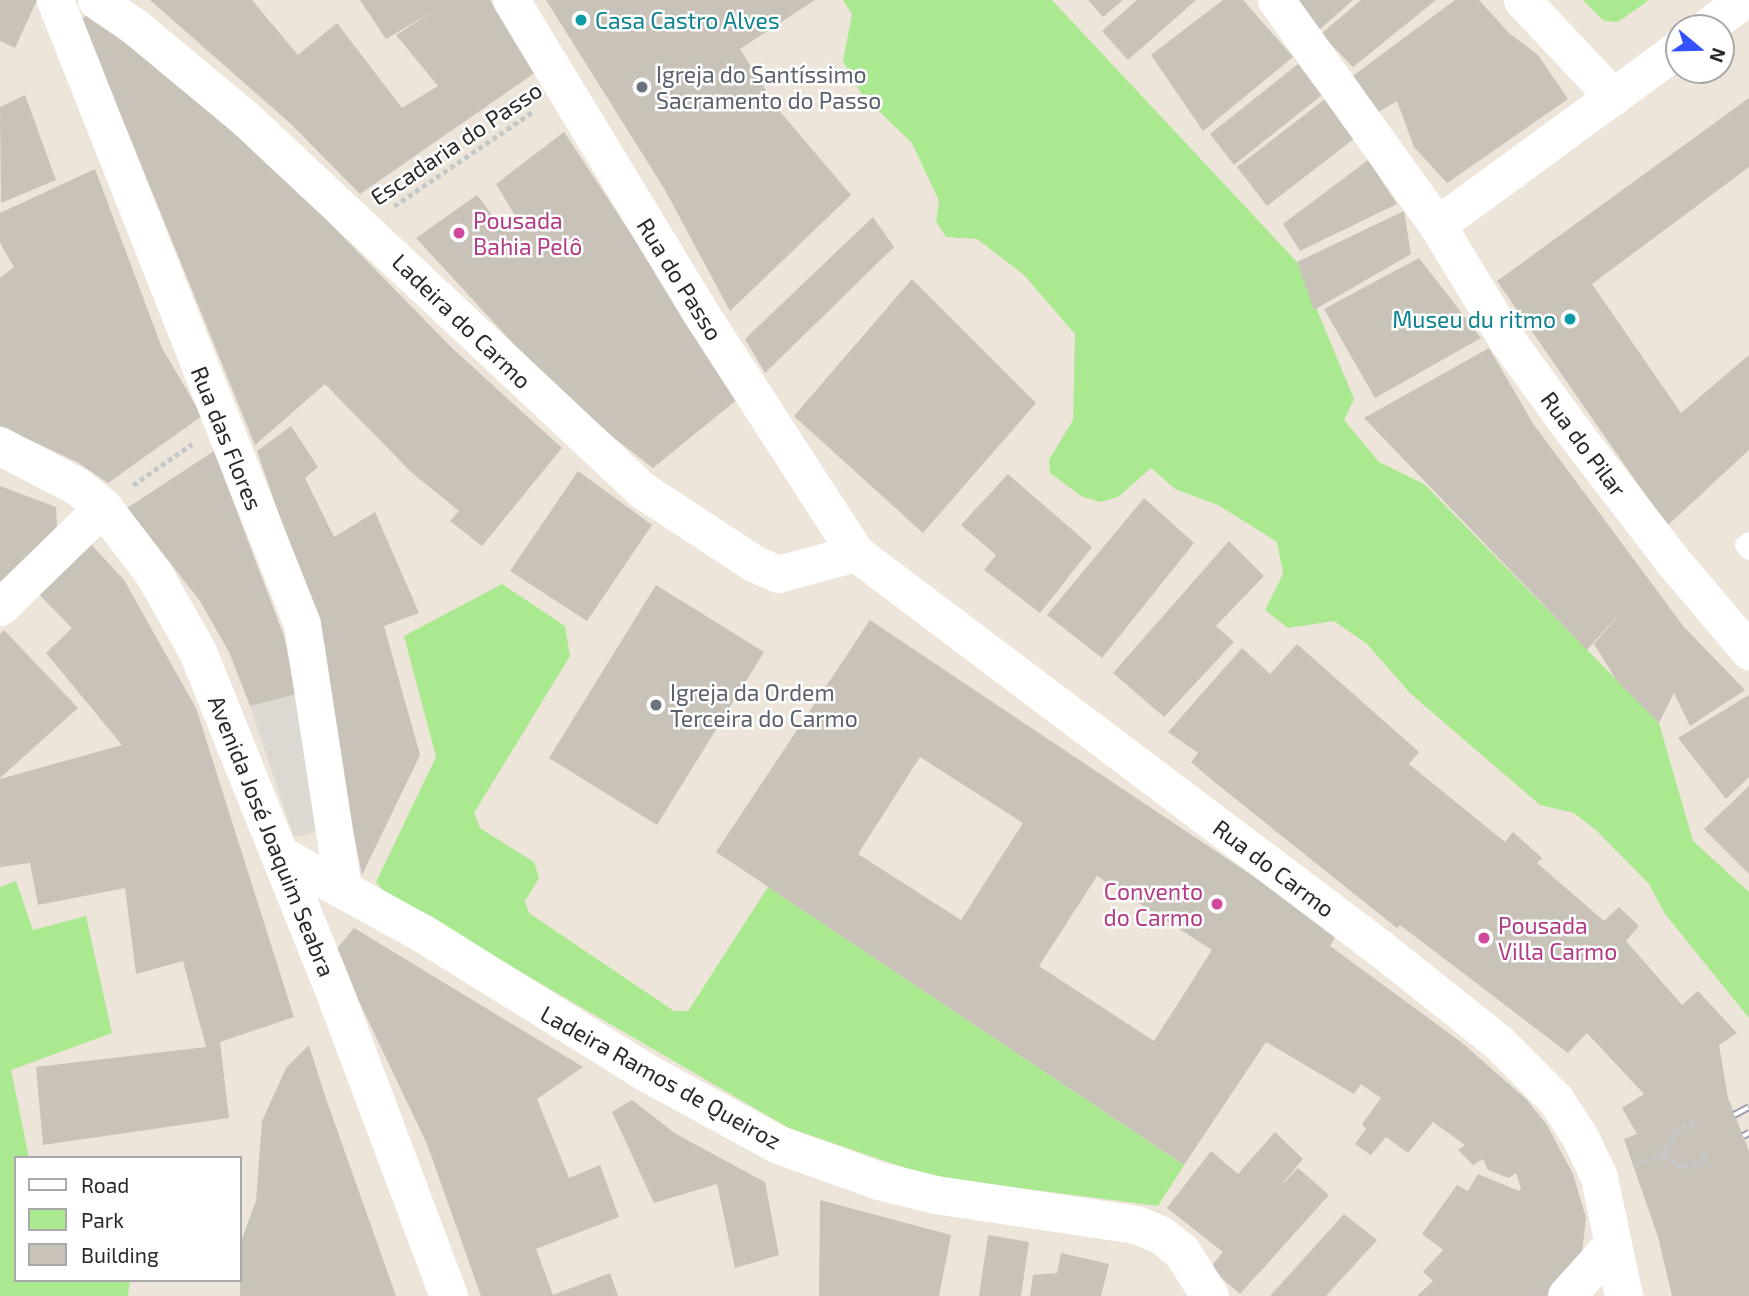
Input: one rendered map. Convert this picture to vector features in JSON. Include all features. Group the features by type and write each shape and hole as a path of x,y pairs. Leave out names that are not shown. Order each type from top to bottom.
{"main road":[{"name":"Avenida José Joaquim Seabra","path":"0,446 78,487 103,507 154,574 198,652 280,855 449,1296"},
{"name":"Ladeira Ramos de Queiroz","path":"280,855 343,890 645,1073 779,1146 879,1181 936,1195 1137,1225 1161,1235 1182,1252 1210,1296"},
{"path":"1567,1296 1613,1245"},
{"path":"1613,1245 1624,1296"}],"street":[{"name":"Rua das Flores","path":"55,0 302,624 343,890"},
{"name":"Ladeira do Carmo","path":"96,0 134,26 246,119 365,227 642,490 755,564 778,574 856,553"},
{"name":"Rua do Passo","path":"511,0 568,88 669,263 856,553"},
{"name":"Rua do Pilar","path":"1276,0 1437,225 1507,340 1576,435 1671,559 1749,651"},
{"path":"1522,0 1613,97"},
{"path":"1724,14 1743,0"},
{"path":"1437,225 1665,58"},
{"path":"0,607 103,507"},
{"name":"Rua do Carmo","path":"856,553 1380,948 1498,1042 1556,1100 1599,1177 1613,1245"}],"lane":[{"path":"1749,541 1744,545 1749,551"}],"path":[{"name":"Escadaria do Passo","path":"365,227 568,88"},
{"path":"103,507 221,423"},
{"path":"1599,1177 1663,1155 1674,1130 1692,1123 1695,1131"},
{"path":"1663,1155 1684,1167 1707,1159 1703,1151"}],"green space":[{"path":"843,0 1052,0 1297,262 1354,399 1344,420 1379,462 1424,484 1659,723 1693,841 1749,892 1749,1018 1665,914 1649,884 1596,830 1574,813 1540,805 1411,694 1367,644 1334,621 1288,628 1265,610 1283,574 1277,542 1218,505 1175,489 1151,468 1118,497 1100,502 1081,496 1050,473 1049,460 1073,420 1075,334 1023,274 977,239 946,237 936,221 939,201 912,143 862,95 843,61 852,14"},
{"path":"1583,0 1649,0 1618,22 1604,21"},
{"path":"502,584 565,626 570,656 474,813 480,828 534,862 539,878 525,901 529,913 674,1011 688,1011 768,887 1184,1165 1158,1206 929,1176 789,1128 385,893 376,882 436,757 404,636"},
{"path":"16,881 33,930 86,916 112,1033 11,1070 29,1156 14,1156 14,1282 130,1282 128,1296 0,1296 0,887"}],"shaded area":[{"path":"296,694 316,832 294,837 250,706"}],"building":[{"path":"0,0 37,0 15,48 0,41"},
{"path":"150,0 252,0 298,55 337,23 402,108 438,86 396,35 435,10 386,39 360,0 490,0 536,72 360,194 292,125"},
{"path":"546,0 815,0 740,49 777,108 851,195 730,311 665,190"},
{"path":"1088,0 1123,0 1103,17"},
{"path":"1137,0 1196,0 1128,60 1102,31"},
{"path":"1223,0 1243,0 1293,57 1203,131 1151,55"},
{"path":"1292,0 1353,0 1319,30"},
{"path":"1361,0 1436,0 1353,67 1321,34"},
{"path":"1455,0 1479,0 1509,33 1538,55 1568,99 1447,183 1414,147 1397,101 1377,113 1350,78"},
{"path":"90,13 160,64 313,206 452,348 562,448 482,546 450,521 459,511 411,472 325,384 255,445 129,135 78,22"},
{"path":"1298,64 1322,95 1234,165 1210,134"},
{"path":"25,95 56,180 1,203 0,107"},
{"name":"Museu du ritmo","path":"1749,98 1749,167 1592,284 1681,413 1749,355 1749,450 1667,526 1497,281"},
{"path":"1325,99 1355,138 1267,206 1237,167"},
{"path":"564,132 739,398 653,468 587,417 535,367 416,238 477,195 501,227 516,217 496,184"},
{"path":"1368,160 1397,204 1300,251 1283,224"},
{"path":"95,169 162,348 202,416 108,483 77,462 0,426 0,278 14,267 0,243 0,213"},
{"path":"1404,211 1411,254 1314,310 1297,262"},
{"path":"873,217 894,247 765,373 745,339"},
{"path":"1419,258 1481,338 1375,398 1324,309"},
{"path":"912,279 1036,403 923,533 794,416"},
{"path":"1489,348 1534,425 1684,627 1745,690 1690,726 1674,693 1659,723 1617,681 1594,644 1629,603 1587,650 1364,418"},
{"path":"291,426 318,467 305,478 334,537 375,512 419,613 384,626 420,755 362,875 342,773 325,647 257,451"},
{"path":"214,451 284,636 296,694 250,706 229,652 200,601 127,508"},
{"path":"578,471 652,525 587,621 510,571"},
{"path":"1008,474 1092,547 1040,613 984,570 996,555 961,525"},
{"path":"0,486 56,507 57,527 0,584"},
{"path":"1144,498 1194,543 1102,658 1047,615"},
{"path":"1229,541 1264,576 1216,626 1234,642 1164,717 1113,673"},
{"path":"89,542 124,580 196,708 294,1017 220,1042 229,1118 43,1145 36,1067 206,1047 183,961 136,974 125,888 38,905 30,863 0,867 0,779 122,745 46,653 72,628 37,592"},
{"name":"Igreja da Ordem Terceira do Carmo","path":"656,585 764,652 657,825 549,758"},
{"name":"Convento do Carmo","path":"870,620 1338,933 1330,946 1461,1042 1526,1099 1547,1125 1573,1174 1586,1218 1582,1254 1552,1296 1417,1296 1433,1281 1423,1272 1443,1250 1422,1234 1457,1185 1468,1191 1478,1174 1519,1191 1521,1188 1516,1173 1509,1178 1488,1170 1483,1159 1473,1165 1458,1150 1465,1145 1433,1122 1408,1153 1386,1137 1371,1155 1355,1144 1366,1129 1362,1124 1381,1098 1361,1084 1354,1094 1266,1042 1184,1165 716,852","holes":["920,757 1023,823 961,920 858,854","1097,876 1212,950 1154,1041 1039,966"]},
{"path":"4,630 78,708 0,778 0,634"},
{"path":"1297,644 1419,752 1409,764 1505,842 1513,832 1542,858 1537,863 1604,921 1619,907 1639,926 1626,941 1682,1005 1698,991 1737,1033 1719,1045 1728,1098 1749,1151 1749,1296 1672,1296 1658,1237 1624,1139 1637,1134 1622,1108 1644,1094 1587,1033 1568,1053 1400,925 1397,928 1212,780 1191,762 1198,753 1168,732 1242,648 1270,674"},
{"path":"1749,695 1749,777 1726,799 1678,738"},
{"path":"1749,786 1749,874 1704,829"},
{"path":"354,928 583,1067 537,1099 569,1178 600,1165 619,1217 536,1249 553,1295 610,1273 618,1296 481,1296 427,1144 335,951"},
{"path":"309,1045 396,1296 240,1296 242,1239 256,1201 262,1121 286,1068"},
{"path":"632,1100 676,1134 765,1182 779,1255 735,1268 717,1184 654,1203 612,1112"},
{"path":"1275,1132 1303,1159 1277,1190 1298,1168 1329,1195 1240,1294 1210,1268 1223,1252 1167,1208 1211,1151 1238,1174"},
{"path":"820,1200 951,1235 939,1296 819,1296"},
{"path":"1344,1214 1377,1240 1326,1296 1270,1296"},
{"path":"988,1235 1029,1242 1021,1296 979,1296"},
{"path":"1061,1253 1109,1264 1101,1296 1030,1296 1033,1275 1057,1273"}],"railway":[{"path":"1734,1115 1749,1107"},
{"path":"1743,1136 1749,1133"}],"place":[{"name":"Casa Castro Alves","path":"581,20"},
{"name":"Igreja do Santíssimo Sacramento do Passo","path":"642,87"},
{"name":"Pousada Bahia Pelô","path":"459,233"},
{"name":"Museu du ritmo","path":"1570,319"},
{"name":"Igreja da Ordem Terceira do Carmo","path":"656,705"},
{"name":"Convento do Carmo","path":"1217,904"},
{"name":"Pousada Villa Carmo","path":"1484,938"}]}
